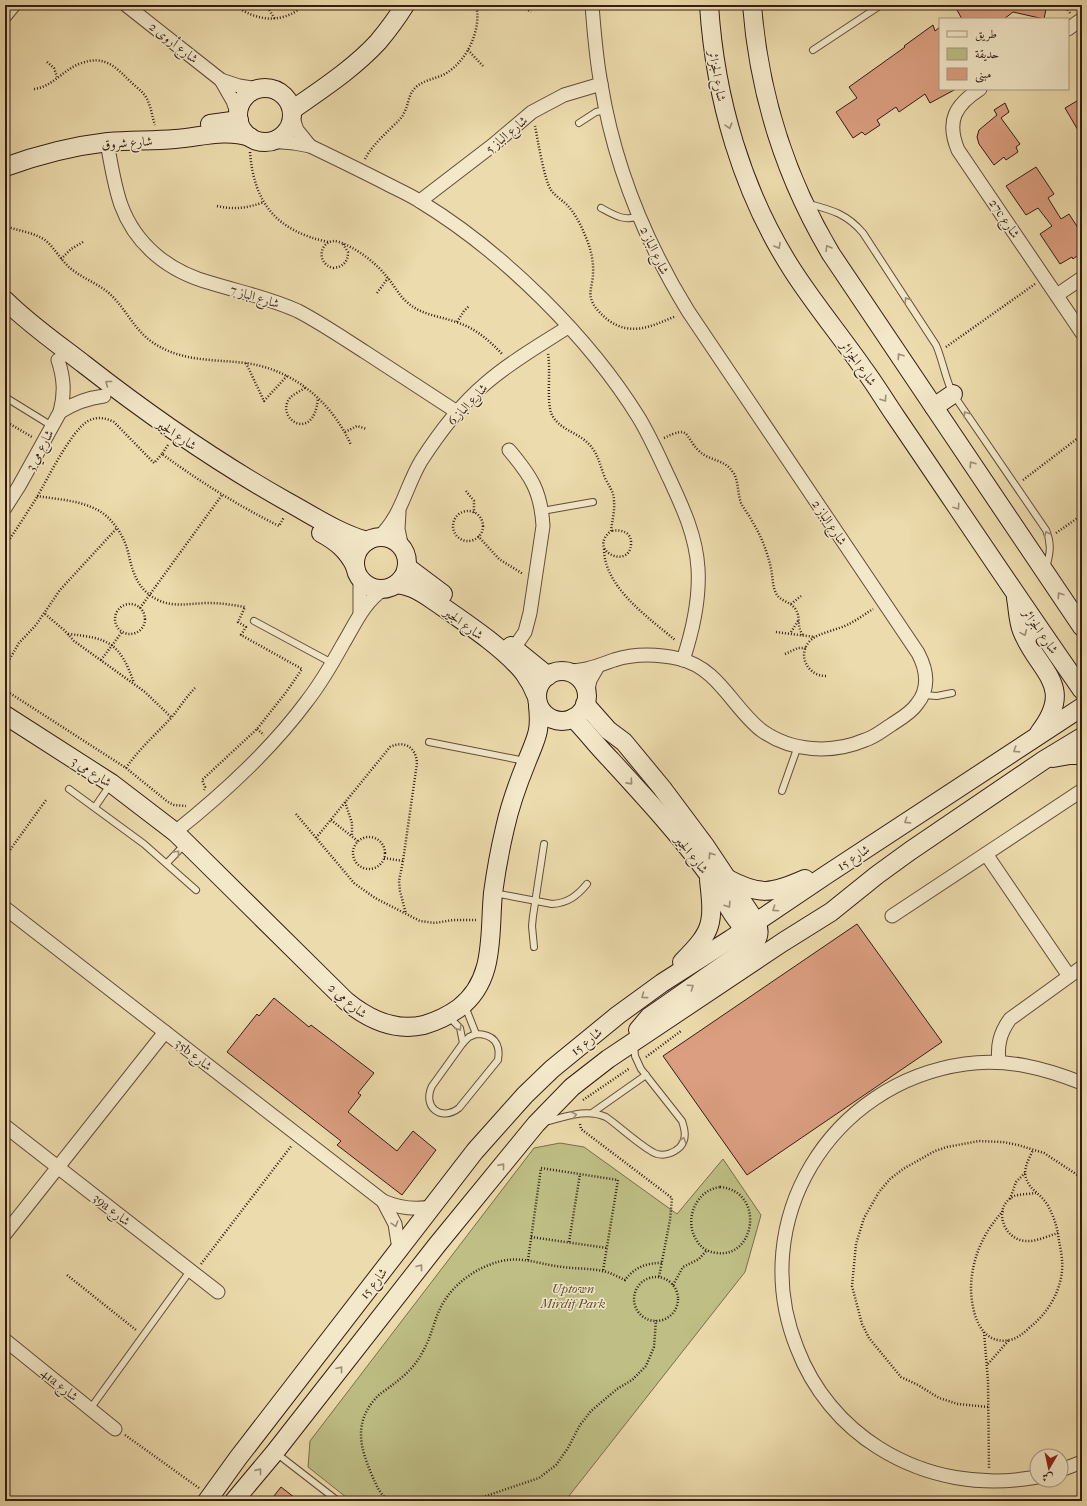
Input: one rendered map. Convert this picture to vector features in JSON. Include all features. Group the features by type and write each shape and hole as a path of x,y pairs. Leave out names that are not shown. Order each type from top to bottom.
{"street":[{"path":"5,16 14,5"},
{"name":"شارع أروى 2","path":"126,5 221,80 239,86 259,89"},
{"path":"392,5 366,39 344,60 304,88 288,92 280,92 273,89 259,89 246,96 239,109 239,118 245,132 256,140 294,142 310,146 420,201 453,223 496,257 541,298 587,348 610,376 639,418 653,443 691,528 696,548 698,593 693,628 685,655"},
{"path":"270,141 283,135 287,130 292,113 335,81 367,54 388,31 406,5"},
{"name":"شارع الباز 2","path":"592,5 601,84 620,164 639,216 661,264 688,311 922,661 926,678 923,695"},
{"name":"شارع الجزائر","path":"709,5 715,62 728,123 749,184 776,243 792,270 826,319 865,370 1016,595 1082,690"},
{"path":"752,5 755,38 764,90 781,147 803,202 832,254 1082,627"},
{"path":"1069,28 1082,19"},
{"name":"شارع أروى 2","path":"221,80 233,101 239,118"},
{"name":"شارع الباز 5","path":"420,201 493,145 532,112 564,95 601,84"},
{"name":"27c شارع","path":"979,90 959,106 954,117 954,139 958,150 1058,295 1082,333"},
{"path":"280,92 289,103 300,136 310,146"},
{"name":"شارع شروق","path":"5,155 33,146 77,136 123,130 195,126 239,118"},
{"name":"شارع شروق","path":"5,167 50,153 107,143 167,140 224,132 242,134 250,137"},
{"name":"شارع الباز 7","path":"107,143 115,186 121,206 140,238 151,251 164,262 195,278 258,296 297,311 334,332 457,412"},
{"path":"1058,295 1082,278"},
{"name":"شارع الجير","path":"5,300 136,405 195,446 255,484 344,533 372,540"},
{"name":"شارع الجير","path":"5,314 58,360 166,448 286,513 340,545 349,554 358,572"},
{"name":"شارع الباز 6","path":"372,540 390,525 399,510 408,486 420,463 434,441 457,412 485,383 511,363 568,327"},
{"name":"شارع مي 3","path":"5,508 19,486 60,412 64,380 58,360"},
{"path":"934,407 953,394"},
{"path":"60,412 68,406 85,399 104,396"},
{"path":"509,450 534,484 542,511 542,533 528,622 522,636 514,648"},
{"name":"شارع الباز 6","path":"399,510 398,529 402,548"},
{"path":"181,837 214,800 257,760 303,707 319,685 370,600 390,587 405,574 407,560 402,548 391,539 372,540 359,550 355,560 358,572 360,615"},
{"name":"شارع الجير","path":"407,567 514,648 556,673"},
{"path":"358,572 371,587 390,587"},
{"name":"شارع الجير","path":"390,587 412,588 420,592 487,639 524,673 531,683 537,700"},
{"path":"1016,595 1019,622 1022,631 1050,676 1054,688 1055,700 1052,712 1047,723 1035,738"},
{"path":"598,666 590,680 581,712 567,720 550,719 542,711 537,700 540,684 556,673 581,671 614,660 632,656 685,655 696,666 720,684 749,719 762,730 785,742 798,746 818,749 838,748 867,740 912,710 923,695"},
{"path":"556,673 575,675 580,679 586,689 586,698"},
{"name":"شارع الجير","path":"586,698 608,730 624,742 684,817 717,877 753,930"},
{"name":"شارع مي 2","path":"181,837 340,996 357,1011 371,1019 386,1024 418,1026 434,1022 448,1016 464,1004 479,986 484,975 489,952 493,893 506,822 527,761 537,739 540,722 537,700"},
{"name":"شارع 15","path":"209,1499 475,1151 525,1095 579,1046 662,983 753,930 826,875 1082,707"},
{"name":"شارع مي 3","path":"5,715 111,783 181,837"},
{"name":"شارع الجير","path":"567,720 587,742 604,753 717,877"},
{"name":"شارع مي 2","path":"537,739 549,729 567,720"},
{"name":"شارع 15","path":"234,1501 275,1452 437,1245 536,1124 578,1082 608,1059 783,942 831,912 893,862 1044,760 1082,737"},
{"path":"604,753 610,745 624,742"},
{"path":"1044,760 1070,755 1082,755"},
{"path":"892,916 1081,791"},
{"path":"986,854 1069,976"},
{"path":"662,983 697,947 708,931 711,922 712,905 717,877 744,888 761,892 770,892 788,887 812,877 826,875"},
{"name":"35b شارع","path":"5,908 383,1201 399,1207 415,1209 431,1207"},
{"path":"753,930 774,943 783,942"},
{"path":"634,1042 639,1028 649,1017 754,944 753,930"},
{"path":"999,1062 997,1050 999,1039 1010,1019 1082,967"},
{"path":"5,1234 165,1032"},
{"path":"1029,1478 989,1482 956,1478 924,1470 893,1457 865,1439 840,1417 819,1392 802,1363 790,1332 783,1300 781,1267 785,1234 796,1196 807,1172 825,1144 847,1119 873,1099 902,1082 939,1069 965,1064 999,1062 1035,1067 1056,1072 1082,1083"},
{"name":"39a شارع","path":"5,1126 218,1292"},
{"name":"35b شارع","path":"383,1201 395,1224 399,1249"},
{"path":"414,1229 437,1245"},
{"name":"41a شارع","path":"5,1340 115,1429"},
{"path":"1069,1467 1082,1462"}],"lane":[{"path":"814,50 881,5"},
{"path":"580,123 596,112 606,110"},
{"path":"803,202 843,215 857,226 939,352 948,384 953,394 1014,486 1046,530 1049,538 1050,555 1045,571"},
{"path":"601,208 622,218 634,218 639,216"},
{"path":"5,397 52,426"},
{"path":"542,511 594,502"},
{"path":"254,621 332,663"},
{"path":"923,695 937,696 952,693"},
{"path":"429,742 527,761"},
{"path":"782,791 798,746"},
{"path":"95,807 111,783"},
{"path":"69,789 95,807 167,863 196,890"},
{"path":"167,863 181,837"},
{"path":"534,946 532,926 544,844"},
{"path":"493,893 552,904 561,903 571,899 580,893 587,884"},
{"path":"464,1004 476,1034"},
{"path":"448,1016 460,1028 463,1043"},
{"path":"476,1034 484,1034 492,1037 497,1044 499,1052 498,1060 459,1108 453,1113 446,1114 438,1112 432,1108 429,1101 429,1093 432,1086 463,1043 469,1037 476,1034"},
{"path":"536,1124 579,1114 592,1113 606,1117 656,1154 665,1155 674,1152 681,1146 685,1138 685,1129 682,1121 638,1063 635,1056 634,1042"},
{"path":"592,1113 646,1075"},
{"path":"90,1408 143,1335 192,1272"},
{"path":"275,1452 338,1501"}],"path":[{"path":"235,5 253,15 275,19 291,15 304,5"},
{"path":"266,5 275,19"},
{"path":"362,172 365,158 384,135 400,119 404,113 411,93 415,88 449,72 457,65 468,50 476,27 476,5"},
{"path":"521,5 531,12"},
{"path":"468,50 483,66"},
{"path":"34,88 45,87 79,64 88,61 105,62 120,70 146,97 156,129"},
{"path":"47,62 54,68 57,78"},
{"path":"532,112 548,184 555,195 568,206 574,214 591,251 593,274 590,293 596,308 604,317 613,323 631,329 650,327 688,311"},
{"path":"250,137 250,153 256,184 264,202 282,223 307,236 329,242 338,242 358,252 388,278 400,296 416,309 426,314 457,322 475,330 485,337 511,363"},
{"path":"217,206 236,209 264,202"},
{"path":"5,226 39,237 52,246 61,259 74,271 112,296 142,333 162,348 173,353 196,359 246,363 261,366 287,376 318,399 338,420 351,445"},
{"path":"61,259 70,249 83,242"},
{"path":"329,242 324,245 322,250 322,260 324,264 333,268 343,266 348,257 348,252 343,244"},
{"path":"939,352 1045,277"},
{"path":"377,293 388,278"},
{"path":"457,322 469,306"},
{"path":"546,340 550,364 549,407 552,414 561,425 585,440 597,455 613,494 614,506 611,531"},
{"path":"246,363 264,401 287,376"},
{"path":"305,388 290,398 287,402 287,413 293,421 303,424 312,419 317,410 318,399"},
{"path":"5,546 72,438 83,425 94,418 108,419 114,422 154,464 166,448 222,495 279,526 286,513"},
{"path":"5,421 42,444"},
{"path":"345,432 357,426 367,429"},
{"path":"653,443 677,432 683,432 694,446 705,456 724,464 733,471 736,477 742,505 758,531 766,552 775,593 782,600 791,604 798,612 800,631 803,636"},
{"path":"1014,486 1082,435"},
{"path":"466,491 474,501 474,513"},
{"path":"140,608 222,495"},
{"path":"37,496 92,507 106,515 117,528 129,554 133,573 141,587 150,595 161,601 174,605 210,603 245,607 238,622 246,627 241,635 302,669 257,729 202,780 205,786 203,793"},
{"path":"469,512 474,513 481,519 482,528 474,540 464,540 455,534 453,523 459,515 469,512"},
{"path":"1049,538 1082,515"},
{"path":"5,667 19,643 45,614 69,578 117,528"},
{"path":"604,548 608,554 614,557 621,557 626,554 630,548 631,542 629,536 624,531 618,530 611,531 606,535 604,542 604,548 604,556 608,570 634,605 685,655"},
{"path":"478,536 505,564 535,581"},
{"path":"791,604 801,596"},
{"path":"826,676 816,674 807,667 804,657 806,648 811,640 815,637 849,624 883,602"},
{"path":"129,605 135,605 140,608 145,618 142,628 133,634 122,631 116,622 116,616 119,610 123,606 129,605"},
{"path":"45,614 64,630 74,641 153,698 171,717"},
{"path":"791,632 798,621"},
{"path":"101,660 122,631"},
{"path":"776,632 815,637"},
{"path":"68,634 96,638 112,645 127,664 134,683"},
{"path":"785,654 798,648 806,648"},
{"path":"126,768 195,688"},
{"path":"5,690 126,768 168,802 174,805 184,806 192,804"},
{"path":"316,838 390,746 396,744 409,746 416,756 417,763 399,887 406,914"},
{"path":"5,857 46,800"},
{"path":"345,802 352,823 352,836"},
{"path":"296,814 354,883 375,898 420,921 463,920 490,923"},
{"path":"330,820 359,842"},
{"path":"368,837 378,840 384,848 384,858 379,866 375,868 370,869 361,866 357,863 354,854 356,845 368,837"},
{"path":"384,858 403,861"},
{"path":"659,1277 670,1220 672,1198 581,1129 578,1104 638,1063 681,1031"},
{"path":"192,1272 299,1136"},
{"path":"988,1407 948,1402 932,1394 901,1377 872,1344 865,1331 853,1294 852,1278 858,1232 871,1205 890,1179 903,1169 935,1151 947,1147 979,1141 1003,1142 1044,1153 1082,1178"},
{"path":"1025,1173 1016,1182 1009,1200 984,1235 975,1259 971,1286 972,1308 976,1321 984,1332 991,1337 1000,1340 1009,1340 1017,1337 1035,1324 1043,1315 1056,1294 1063,1270 1058,1233 1052,1214 1042,1198 1030,1187 1025,1173 1026,1165 1033,1150"},
{"path":"528,1260 541,1168 618,1180 603,1271"},
{"path":"569,1242 580,1174"},
{"path":"720,1187 733,1190 744,1198 750,1211 750,1224 746,1236 738,1247 726,1253 720,1254 707,1250 697,1241 694,1235 692,1221 694,1207 697,1200 708,1190 720,1187"},
{"path":"1009,1200 1015,1196 1036,1193"},
{"path":"1002,1211 1004,1227 1013,1237 1019,1240 1033,1240 1058,1233"},
{"path":"532,1237 607,1248"},
{"path":"673,1285 682,1268 699,1259 707,1250"},
{"path":"388,1501 380,1492 361,1446 363,1421 375,1398 404,1376 414,1366 428,1342 439,1311 449,1294 462,1280 478,1270 498,1261 508,1260 528,1260 564,1267 603,1271 625,1280 630,1273 641,1266 653,1263 662,1263"},
{"path":"67,1275 143,1335"},
{"path":"659,1277 669,1281 673,1285 678,1298 674,1311 663,1319 649,1319 643,1316 635,1304 636,1290 646,1280 659,1277"},
{"path":"471,1501 539,1478 556,1465 568,1448 580,1425 591,1411 613,1392 632,1380 646,1366 654,1347 656,1320"},
{"path":"984,1332 988,1365 989,1482"},
{"path":"988,1365 1009,1340"},
{"path":"115,1429 209,1499"}],"green space":[{"name":"Uptown Mirdif Park","path":"560,1143 584,1147 677,1214 723,1159 761,1215 745,1272 565,1501 351,1501 308,1467 310,1441 534,1148"}],"building":[{"path":"964,5 1042,5 1042,8 1046,9 1044,18 1013,12 1005,18 961,18 957,10"},
{"path":"933,25 935,31 939,28 939,90 954,90 930,103 925,94 899,112 896,107 877,120 880,125 865,135 862,132 853,138 836,112 857,98 849,87 905,47 904,46"},
{"path":"1082,98 1082,137 1065,108"},
{"path":"1005,103 1009,112 1001,118 1020,144 1016,147 1018,152 1006,160 1004,157 994,165 979,144 977,137 979,130 997,115 994,110"},
{"path":"1036,167 1054,194 1048,198 1061,219 1069,214 1082,234 1082,252 1073,259 1072,257 1060,264 1040,234 1052,226 1038,208 1026,215 1006,186"},
{"path":"857,924 942,1042 747,1175 663,1056"},
{"path":"274,998 309,1027 311,1025 374,1073 358,1093 361,1095 348,1112 397,1151 413,1131 436,1150 402,1195 337,1145 341,1141 227,1052 257,1014 259,1016"},
{"path":"281,1487 299,1501 270,1501"}]}
